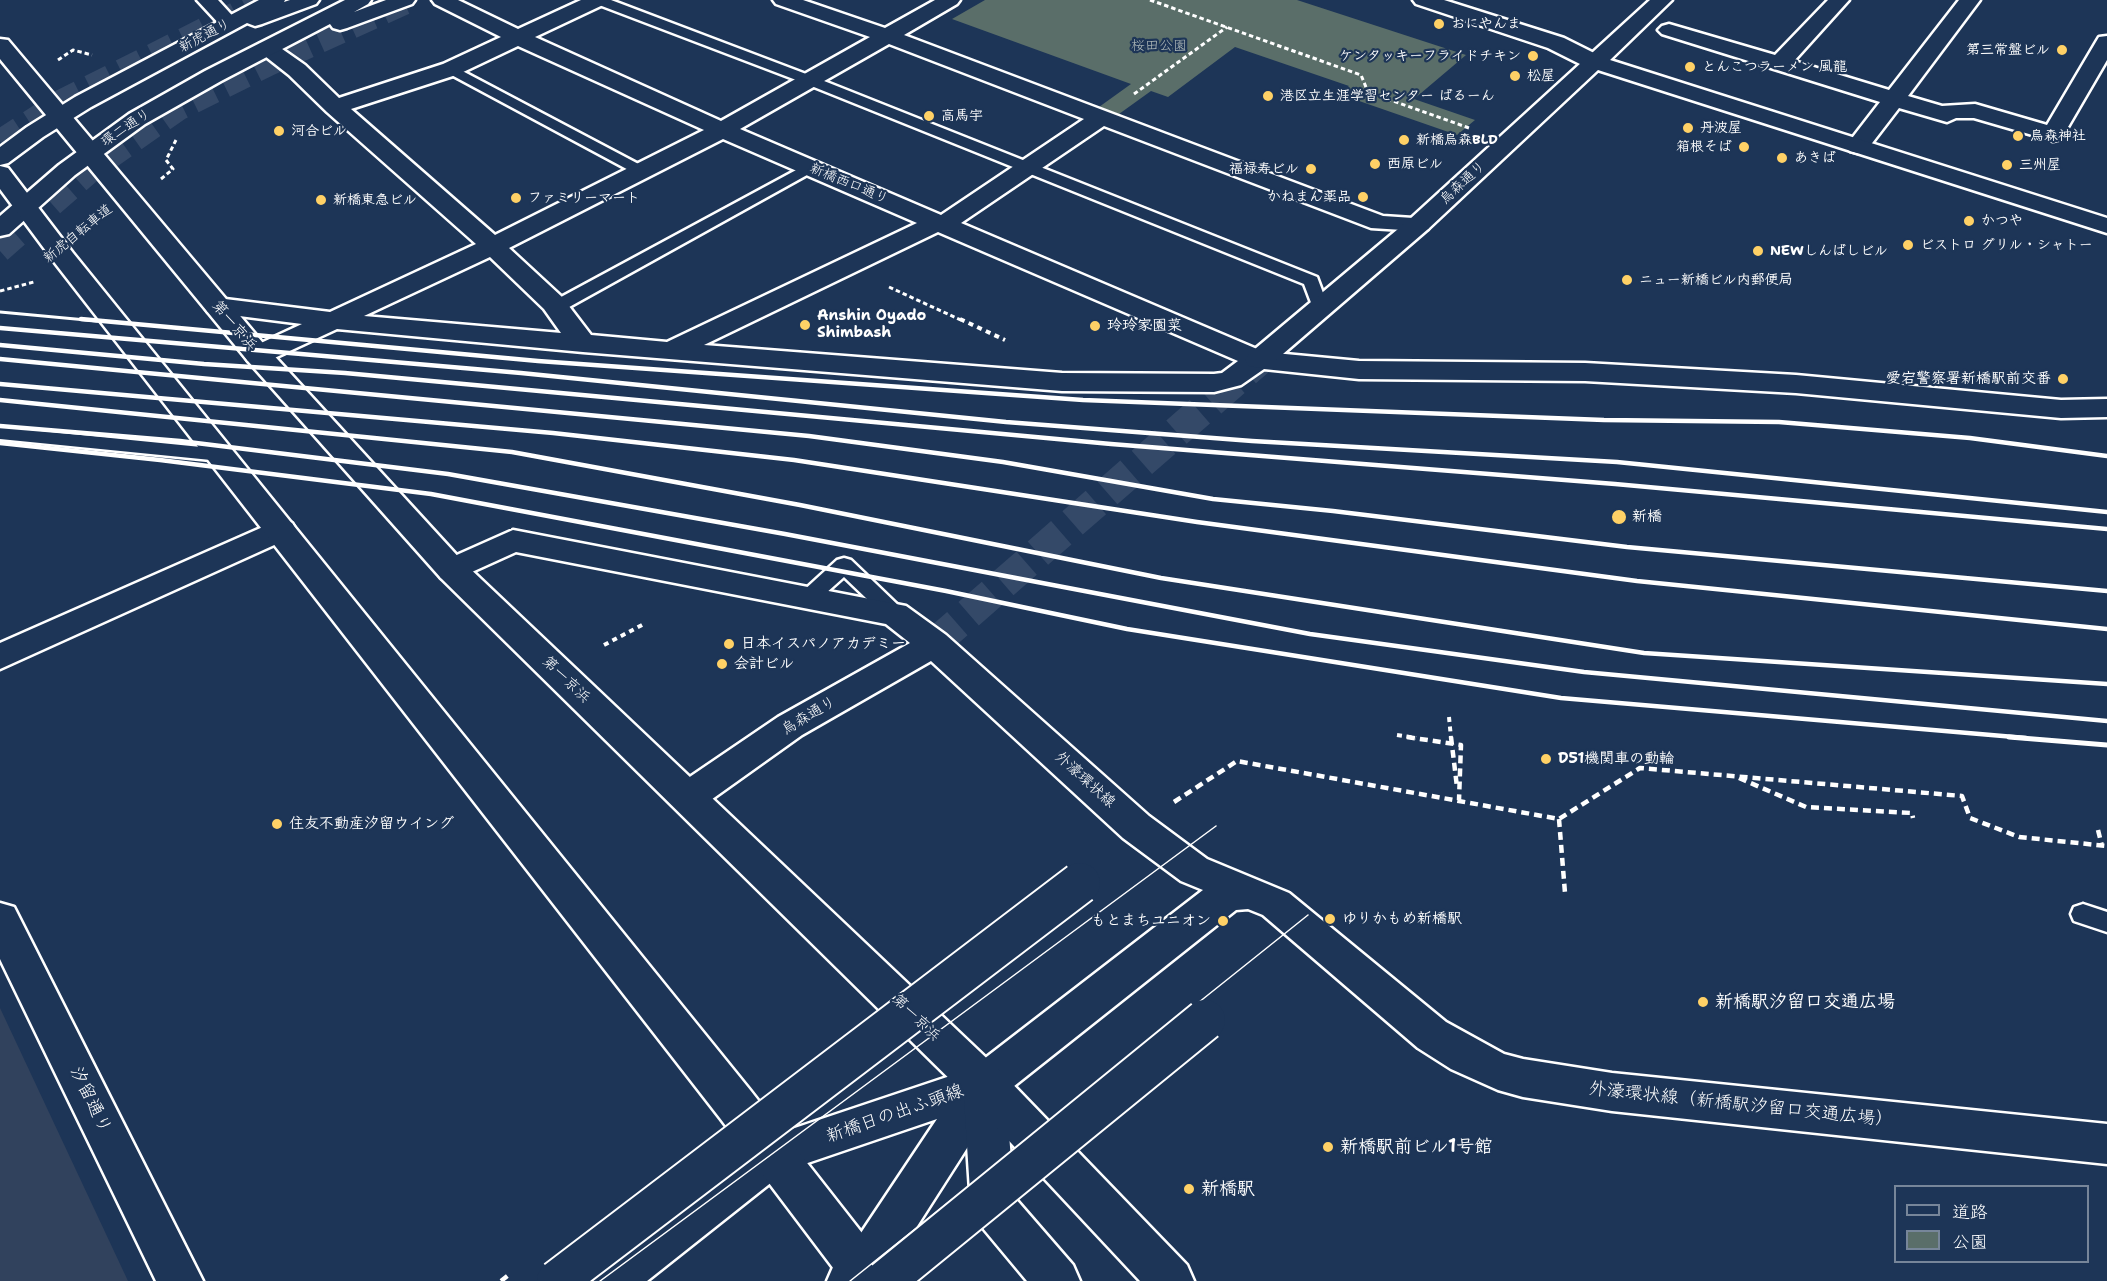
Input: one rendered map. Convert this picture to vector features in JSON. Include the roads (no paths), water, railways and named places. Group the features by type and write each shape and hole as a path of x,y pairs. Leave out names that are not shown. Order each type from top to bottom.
{"main road":[{"path":"207,0 229,23"},
{"name":"新虎通り","path":"135,74 275,0"},
{"path":"0,158 60,116 135,74 235,28 309,0"},
{"path":"267,49 361,0"},
{"path":"267,49 405,0"},
{"name":"新橋西口通り","path":"442,0 519,38 722,130 1259,360 1359,370 1575,372 1796,384 2061,410 2107,408"},
{"path":"335,107 451,69 599,0"},
{"path":"783,0 888,36 1380,223 1419,224"},
{"path":"258,355 493,246 722,130 950,0"},
{"path":"1423,0 1449,3 1556,44 1594,62 2107,226"},
{"name":"烏森通り","path":"217,306 398,328 1062,382 1214,383 1231,379 1259,360 1321,309 1419,224 1662,0"},
{"path":"1780,63 1839,0"},
{"path":"1858,146 1970,0"},
{"path":"1669,30 1947,115 1949,111 1975,111 2053,134 2107,42"},
{"name":"第一京浜","path":"0,45 258,355 452,570 984,1084 1171,1281"},
{"path":"267,49 297,70 335,107 493,246 556,307 583,344"},
{"name":"環二通り","path":"0,230 89,153 163,103 267,49"},
{"path":"669,350 941,223 1102,117"},
{"path":"0,172 64,258 774,1154 867,1278 1204,1020"},
{"path":"0,657 281,530"},
{"path":"452,570 513,541 895,614"},
{"name":"外濠環状線","path":"895,614 934,644 1136,827 1194,870 1276,904 1292,915 1396,1005"},
{"name":"烏森通り","path":"687,797 790,726 934,644"},
{"path":"557,1281 1080,883"},
{"path":"1057,1281 993,1206 984,1084 1217,901 1233,894 1251,893"},
{"name":"汐留通り","path":"0,919 180,1281"},
{"name":"外濠環状線（新橋駅汐留口交通広場）","path":"1396,1005 1432,1035 1466,1056 1498,1071 1523,1078 1612,1092 2107,1144"},
{"name":"新橋日の出ふ頭線","path":"611,1281 774,1154 984,1084"},
{"name":"新橋日の出ふ頭線","path":"867,1278 984,1084"}],"lane":[{"path":"599,0 809,80 1311,281 1321,309"},
{"path":"451,69 641,171"},
{"path":"556,307 811,167"},
{"path":"0,433 221,455"},
{"path":"809,597 844,565 895,614"},
{"path":"2083,914 2107,922"}],"tunnel":[{"path":"0,141 63,100 262,0"},
{"path":"0,251 92,170 179,109 270,64 412,0"},
{"path":"934,644 1259,360"}],"tram line":[{"path":"600,1281 1216,826"},
{"path":"850,1281 1308,915"}],"railway":[{"path":"0,312 97,321"},
{"path":"81,319 538,361 1083,400 1604,420 1779,422 1970,438 2107,456"},
{"path":"0,328 521,373 1006,422 1252,441 1617,462 2107,512"},
{"path":"0,345 204,364 345,373 1111,444 1615,484 2107,529"},
{"path":"0,359 809,436 1003,462 1213,499 1333,511 1627,547 2107,591"},
{"path":"0,384 553,433 794,460 1197,522 1637,581 2107,629"},
{"path":"0,400 512,452 800,505 1161,578 1644,653 2107,684"},
{"path":"0,426 180,441 448,474 785,534 1310,634 1584,672 2107,721"},
{"path":"0,443 160,460 431,494 946,591 1127,629 1561,698 2026,738"},
{"path":"2009,737 2107,745"}],"place":[{"name":"おにやんま","path":"1439,24"},
{"name":"第三常盤ビル","path":"2062,50"},
{"name":"ケンタッキーフライドチキン","path":"1533,56"},
{"name":"とんこつラーメン 風龍","path":"1690,67"},
{"name":"松屋","path":"1515,76"},
{"name":"港区立生涯学習センター ばるーん","path":"1268,96"},
{"name":"高馬宇","path":"929,116"},
{"name":"丹波屋","path":"1688,128"},
{"name":"河合ビル","path":"279,131"},
{"name":"烏森神社","path":"2018,136"},
{"name":"新橋烏森BLD","path":"1404,140"},
{"name":"箱根そば","path":"1744,147"},
{"name":"あきば","path":"1782,158"},
{"name":"西原ビル","path":"1375,164"},
{"name":"三州屋","path":"2007,165"},
{"name":"福禄寿ビル","path":"1311,169"},
{"name":"かねまん薬品","path":"1363,197"},
{"name":"ファミリーマート","path":"516,198"},
{"name":"新橋東急ビル","path":"321,200"},
{"name":"かつや","path":"1969,221"},
{"name":"ビストロ グリル・シャトー","path":"1908,245"},
{"name":"NEWしんばしビル","path":"1758,251"},
{"name":"ニュー新橋ビル内郵便局","path":"1627,280"},
{"name":"Anshin Oyado Shimbash","path":"805,325"},
{"name":"玲玲家園菜","path":"1095,326"},
{"name":"愛宕警察署新橋駅前交番","path":"2063,379"},
{"name":"新橋","path":"1619,517"},
{"name":"日本イスパノアカデミー","path":"729,644"},
{"name":"会計ビル","path":"722,664"},
{"name":"D51機関車の動輪","path":"1546,759"},
{"name":"住友不動産汐留ウイング","path":"277,824"},
{"name":"ゆりかもめ新橋駅","path":"1330,919"},
{"name":"もとまちユニオン","path":"1223,921"},
{"name":"新橋駅汐留口交通広場","path":"1703,1002"},
{"name":"新橋駅前ビル1号館","path":"1328,1147"},
{"name":"新橋駅","path":"1189,1189"}],"park label":[{"name":"桜田公園","path":"1159,46"}]}
